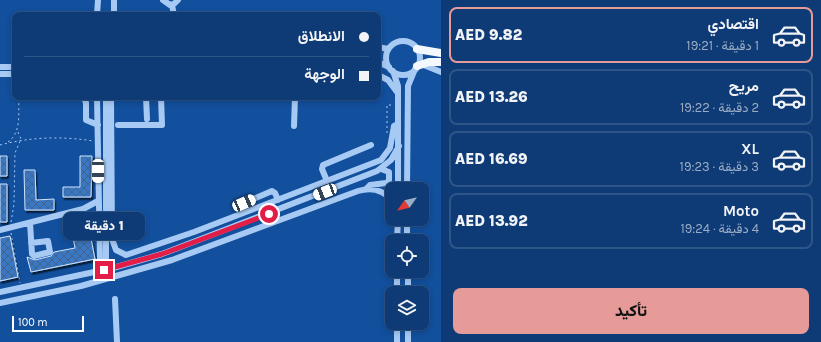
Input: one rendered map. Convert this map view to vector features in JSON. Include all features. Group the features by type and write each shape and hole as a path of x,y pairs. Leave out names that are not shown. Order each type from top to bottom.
{"main road":[{"path":"417,50 441,53"},
{"path":"418,66 441,62"}],"street":[{"path":"97,12 98,0"},
{"path":"114,0 114,12"},
{"path":"163,0 165,4 172,5 178,0"},
{"path":"172,5 173,12"},
{"path":"398,182 399,146 397,82 386,60 388,49 393,44 403,41 413,44 417,50 419,60 418,66 408,86 407,182"},
{"path":"381,48 388,49"},
{"path":"381,64 399,74 406,74 418,66 441,72"},
{"path":"0,67 12,67"},
{"path":"0,74 12,74"},
{"path":"381,77 391,83 398,96"},
{"path":"85,100 86,120 98,125"},
{"path":"95,272 99,262 97,100"},
{"path":"106,100 107,262 113,268"},
{"path":"111,100 112,242 116,250 123,254 131,254 194,232 384,158 390,148 394,126 398,124"},
{"path":"146,100 147,119"},
{"path":"118,125 162,125 161,100"},
{"path":"294,126 295,100"},
{"path":"327,181 322,168 323,165 371,145"},
{"path":"0,292 113,268 182,246 269,214 381,169 391,160 399,146"},
{"path":"106,160 112,168"},
{"path":"0,303 81,286 164,263 366,189 370,185 386,183 389,181 389,172 381,169"},
{"path":"297,203 306,189"},
{"path":"366,189 382,192 385,194"},
{"path":"244,203 272,191 275,193 278,200"},
{"path":"0,230 83,209 98,201"},
{"path":"106,210 111,206"},
{"path":"83,209 98,214"},
{"path":"255,209 269,214"},
{"path":"30,223 31,243"},
{"path":"182,246 194,232"},
{"path":"99,262 104,264 107,262"},
{"path":"115,299 117,342"},
{"path":"397,330 397,342"},
{"path":"408,330 408,342"}],"path":[{"path":"6,144 14,136 17,130 18,100"},
{"path":"387,133 387,105 398,104"},
{"path":"17,130 21,137 15,153 14,198 10,227 20,283 18,289"},
{"path":"0,145 20,141 63,138 98,142"}],"building":[{"path":"0,156 7,156 7,176 0,176"},
{"path":"80,156 92,156 91,197 63,197 63,187 80,187"},
{"path":"24,170 35,170 36,200 54,199 54,210 25,210"},
{"path":"0,184 7,184 7,222 0,222"},
{"path":"87,218 95,259 31,272 27,257 35,260 51,256 54,252 75,248 70,221"},
{"path":"10,236 18,277 0,281 0,238"}],"route":[{"path":"104,270 162,254 269,214"}]}
